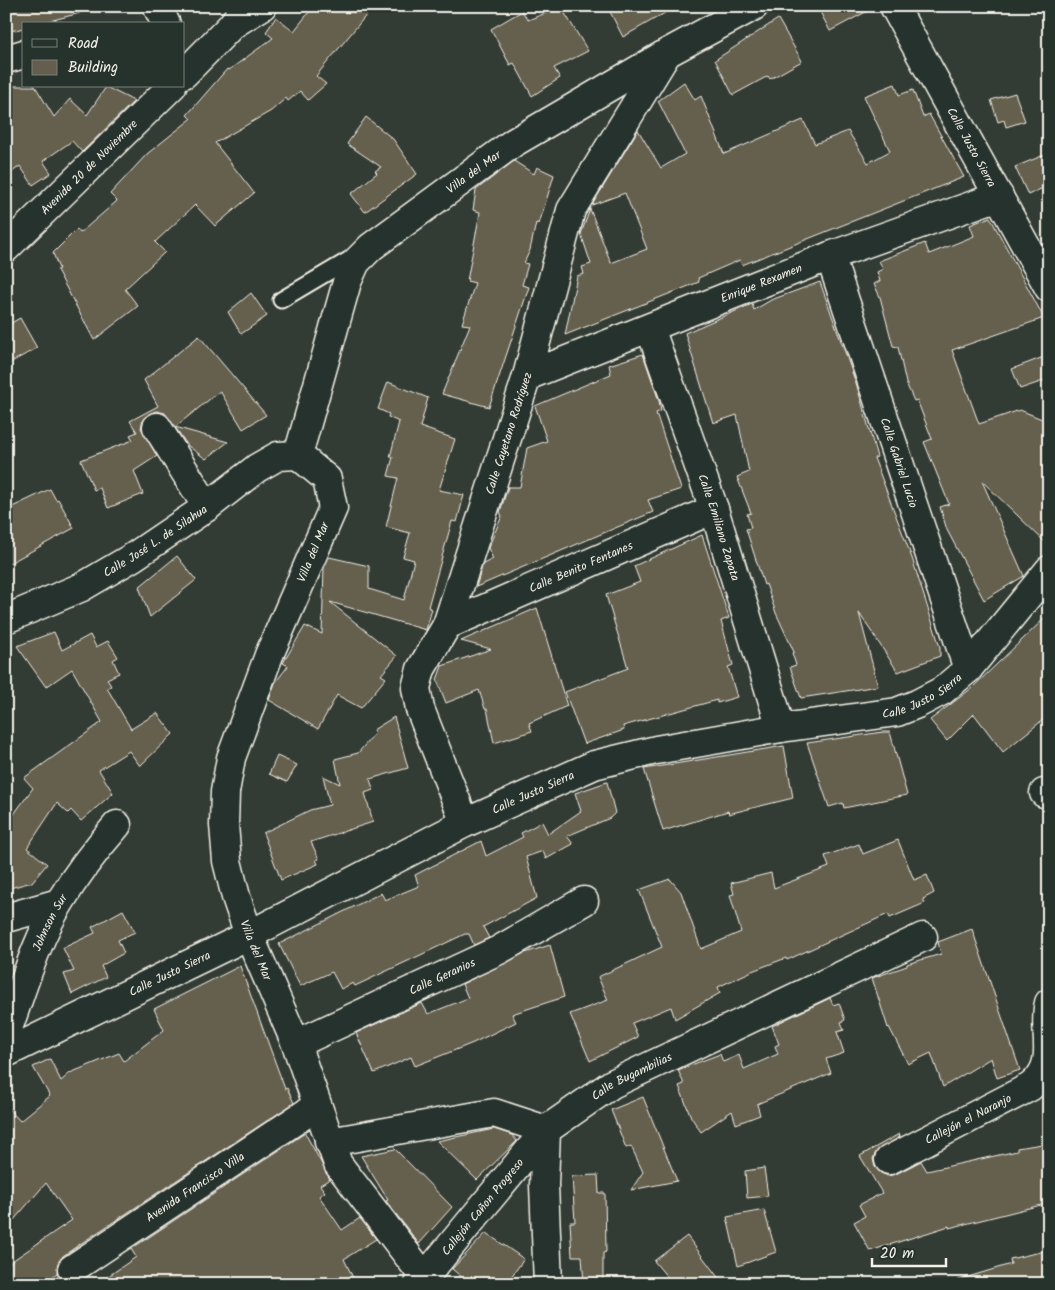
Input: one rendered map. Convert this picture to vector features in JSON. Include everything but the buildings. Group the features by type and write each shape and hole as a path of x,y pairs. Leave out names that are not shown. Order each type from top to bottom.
{"street":[{"path":"157,6 165,22"},
{"name":"Avenida 20 de Noviembre","path":"185,70 239,15 262,6"},
{"name":"Villa del Mar","path":"422,1281 338,1164 296,1044 249,935 236,897 227,861 224,825 225,792 231,758 269,655 333,508 327,479 298,455 347,282 356,262 371,247 513,143 754,6"},
{"name":"Calle Justo Sierra","path":"894,6 1049,288"},
{"name":"Calle Cayetano Rodríguez","path":"465,823 420,709 416,688 421,669 447,625 527,376 571,210 667,54"},
{"path":"6,59 22,55"},
{"name":"Avenida 20 de Noviembre","path":"6,248 167,88"},
{"name":"Enrique Rexamen","path":"527,376 830,256 998,196"},
{"name":"Calle Gabriel Lucio","path":"830,256 968,669"},
{"name":"Calle Emiliano Zapata","path":"650,328 714,509 781,728"},
{"path":"157,427 207,507"},
{"name":"Calle José L. de Silahua","path":"6,619 82,587 133,557 207,507 256,468 278,456 298,455"},
{"name":"Calle Benito Fentanes","path":"447,625 714,509"},
{"name":"Calle Justo Sierra","path":"6,1053 249,935 465,823 594,765 618,758 781,728 897,712 942,691 968,669 1049,570"},
{"name":"Johnson Sur","path":"6,1034 39,946 59,903 102,842 117,825"},
{"name":"Calle Geranios","path":"296,1044 499,950 584,901"},
{"path":"6,918 59,903"},
{"name":"Calle Bugambilias","path":"546,1130 612,1084 923,937"},
{"name":"Callejón el Naranjo","path":"889,1160 1030,1087 1043,1073 1048,1058 1045,1017 1049,1003"},
{"name":"Avenida Francisco Villa","path":"72,1270 317,1106"},
{"path":"329,1142 494,1113 546,1130 544,1185 548,1284"},
{"name":"Callejón Cañon Progreso","path":"422,1281 546,1130"}],"lane":[{"path":"281,300 371,247"}]}
